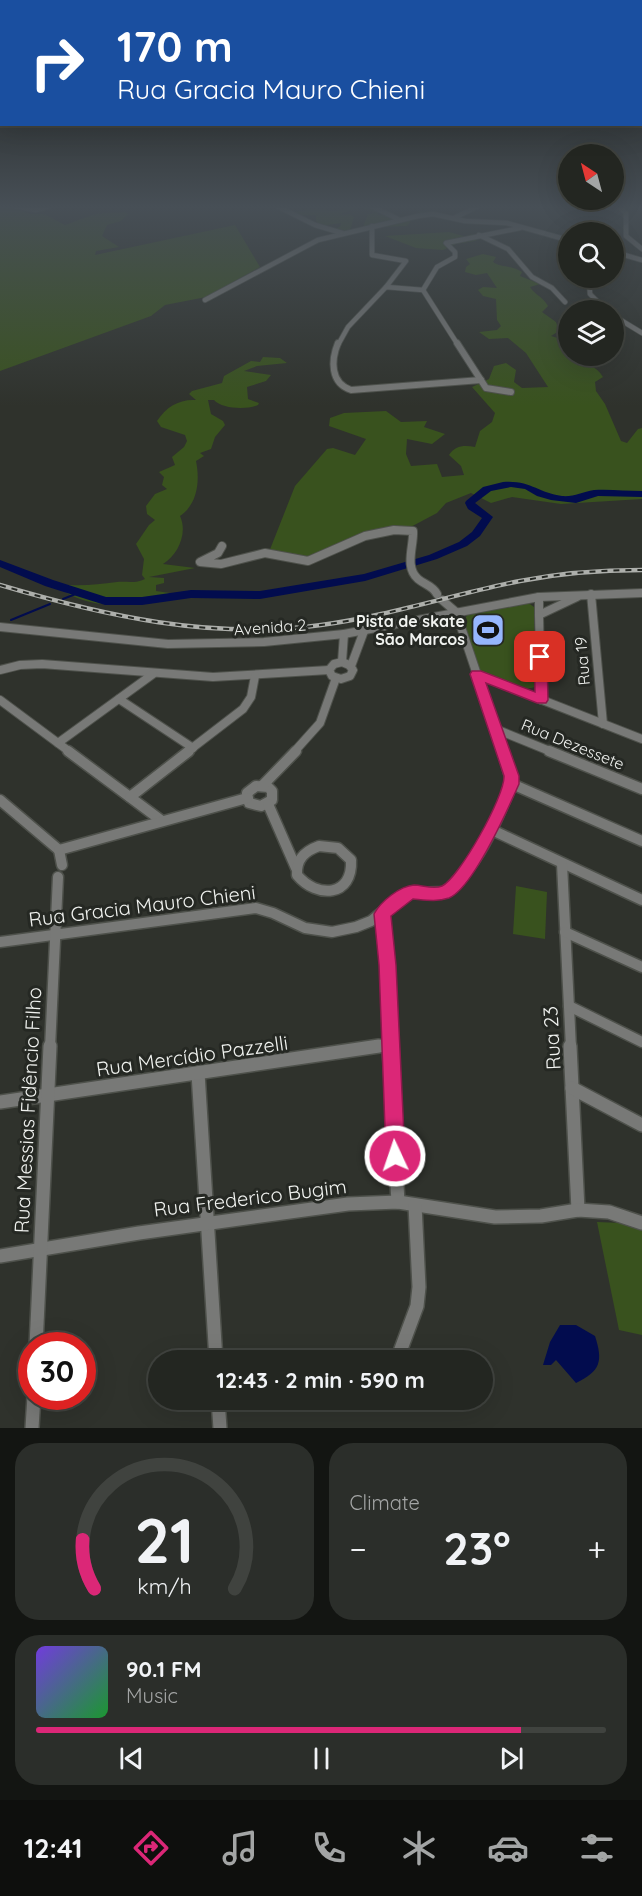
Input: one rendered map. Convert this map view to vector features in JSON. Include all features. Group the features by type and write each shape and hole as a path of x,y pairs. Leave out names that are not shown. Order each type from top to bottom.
{"street":[{"path":"205,300 257,273"},
{"path":"397,273 339,339 334,348 333,369 341,387 360,391 481,380"},
{"path":"423,290 434,273"},
{"path":"528,273 552,288 563,300"},
{"path":"386,287 423,290"},
{"path":"423,290 488,390 511,392"},
{"path":"624,322 642,333"},
{"path":"222,546 218,553 200,562 204,565 213,564 269,552 308,561 322,557 334,548 364,537 405,530 413,531 409,556 413,575 418,580 434,587 440,597 456,612 493,728 511,776 512,784 492,830 642,900"},
{"name":"Avenida 2","path":"0,627 168,644 264,642 364,631 539,597 642,593"},
{"name":"Rua 19","path":"591,594 603,724"},
{"path":"539,615 582,595"},
{"path":"539,597 542,700"},
{"path":"336,678 350,676 353,670 351,666 364,631"},
{"path":"342,662 344,634"},
{"path":"0,670 20,665 42,664 213,678 329,670 334,664 342,662 351,666"},
{"path":"329,670 336,678"},
{"path":"58,743 153,674"},
{"path":"476,674 642,739"},
{"path":"130,797 243,709 251,697 255,676"},
{"path":"247,798 250,789 262,786 272,772 311,735 321,721 336,678"},
{"path":"119,699 193,747"},
{"path":"0,700 162,821"},
{"name":"Rua Dezessete","path":"493,728 642,789"},
{"path":"512,784 642,841"},
{"path":"247,798 254,806 267,804 273,795 272,791 262,786"},
{"path":"59,850 247,798"},
{"path":"0,800 59,850 62,865"},
{"path":"267,804 296,868 297,875 307,887 324,892 333,891 347,883 353,868 346,853 329,846 310,849 303,854 296,868"},
{"name":"Rua Gracia Mauro Chieni","path":"0,942 256,908 268,909 284,920 306,929 322,932 339,931 366,923 383,914 403,895 413,892 436,894 447,892 455,885 492,830"},
{"name":"Rua 23","path":"562,864 578,1210"},
{"name":"Rua Messias Fidêncio Filho","path":"37,1332 58,877"},
{"path":"383,914 387,956 389,1045 398,1202"},
{"path":"565,932 642,967"},
{"path":"568,1006 642,1042"},
{"name":"Rua Mercídio Pazzelli","path":"0,1102 389,1045"},
{"path":"198,1073 215,1350"},
{"path":"572,1088 642,1125"},
{"name":"Rua Frederico Bugim","path":"0,1256 207,1223 348,1204 398,1202 495,1217 541,1216 578,1210 609,1212 642,1223"},
{"path":"401,1350 417,1305 419,1287 415,1205"},
{"path":"32,1428 33,1410"},
{"path":"219,1410 220,1428"}],"green space":[{"path":"0,273 250,273 206,297 165,305 151,316 0,371"},
{"path":"467,273 522,273 520,276 540,284 530,287 548,306 542,312 556,322 558,332 551,336 558,338 558,366 590,366 600,373 603,377 595,382 596,391 605,404 621,441 627,443 638,429 642,428 642,499 561,504 512,497 491,503 471,493 446,503 437,513 405,530 388,531 308,561 269,552 295,486 327,449 333,448 355,455 366,439 329,426 330,418 344,413 386,411 401,422 427,421 424,427 445,434 432,444 407,439 406,454 411,466 437,464 442,477 464,475 461,466 449,455 460,446 475,447 480,431 492,422 495,413 472,387 489,379 494,366 506,363 516,370 514,382 522,388 548,387 526,353 508,338 489,339 479,332 497,330 501,326 497,320 496,299 483,296 478,290 483,287 497,288 487,273 476,275"},
{"path":"263,357 280,358 287,363 257,366 244,371 271,375 266,381 247,387 248,399 259,403 258,405 235,408 208,400 211,414 223,421 225,425 215,437 211,449 200,453 204,456 196,461 198,476 196,491 191,505 180,516 183,529 180,543 173,555 163,564 195,568 149,577 164,578 164,583 156,585 156,591 170,593 145,602 103,604 77,598 65,592 63,590 69,585 134,582 145,579 142,575 144,559 136,544 155,520 147,514 146,506 155,494 167,489 162,485 164,477 159,472 175,465 172,457 184,447 187,441 185,435 161,427 157,421 174,405 196,400 189,394 192,391 222,383 224,376 251,361 260,362"},
{"path":"527,602 534,607 535,687 527,689 482,672 478,667 463,621 469,613"},
{"path":"516,886 547,892 545,939 513,934"},
{"path":"597,1222 621,1223 642,1228 642,1335 619,1330"}],"shaded area":[{"path":"560,1325 576,1325 595,1336 598,1345 598,1364 591,1374 576,1383 556,1360 551,1365 543,1365 550,1342"}],"waterway":[{"path":"0,563 49,583 105,601 142,601 191,594 260,595 365,577 433,557 463,544 476,534 488,517 472,507 470,503 474,497 487,489 511,484 528,487 541,494 559,499 576,500 582,496 598,493 642,494"},
{"path":"63,599 78,593"},
{"path":"11,620 50,604"}],"railway":[{"path":"0,585 79,606 159,622 199,627 280,629 372,616 535,578 581,572 642,570"}],"place":[{"name":"Pista de skate São Marcos","path":"488,630"}],"route":[{"path":"395,1156 389,1045 388,965 383,914 403,895 413,892 436,894 447,892 455,885 492,830 512,784 476,674 542,700 540,657"}]}
